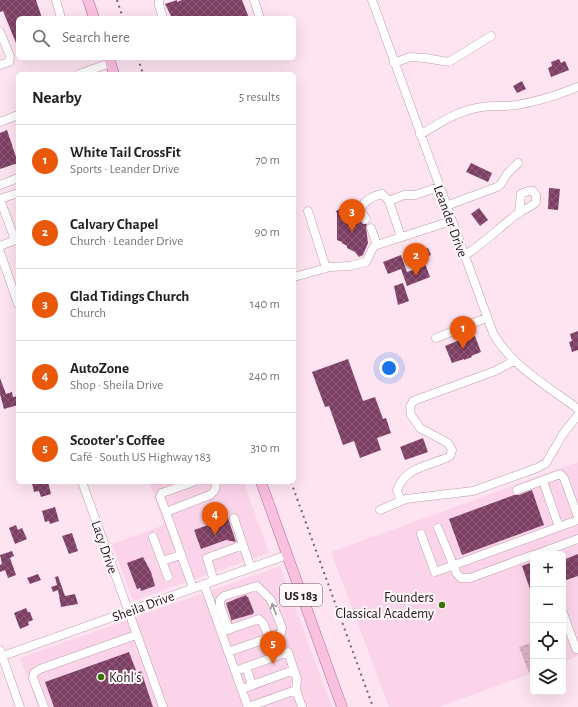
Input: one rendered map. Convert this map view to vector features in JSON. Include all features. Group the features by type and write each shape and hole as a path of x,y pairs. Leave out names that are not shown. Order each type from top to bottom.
{"main road":[{"path":"88,0 93,16"},
{"path":"110,60 113,72"},
{"name":"US 183","path":"262,484 342,707"}],"street":[{"path":"56,0 61,16"},
{"path":"159,0 162,16"},
{"path":"254,0 259,16"},
{"name":"Leander Drive","path":"372,0 486,318 497,341 514,361 578,409"},
{"path":"0,32 10,56 9,62 0,65"},
{"path":"394,63 410,57 449,62 491,36"},
{"path":"89,72 110,60"},
{"path":"420,135 446,119 465,111 481,107 515,105 556,96 578,87"},
{"path":"0,122 16,116"},
{"path":"446,206 497,187 501,184 507,174 518,164"},
{"path":"0,185 16,179"},
{"path":"389,201 404,195 415,195 439,187"},
{"path":"16,194 0,199 16,238"},
{"path":"366,219 360,210 361,207 372,197 382,194 389,201 401,237"},
{"path":"308,211 326,268"},
{"path":"464,256 477,248 519,213"},
{"path":"296,276 326,268 350,266 366,262 374,246 451,221"},
{"path":"371,228 377,245"},
{"path":"0,246 16,240"},
{"path":"0,252 16,298"},
{"path":"436,338 486,318"},
{"path":"401,501 397,490 400,480 422,466 443,460 450,456 452,450 448,443 420,428 411,415 410,407 413,401 495,370 514,361"},
{"path":"380,510 406,499 473,491 537,468 546,463 563,434 578,415"},
{"path":"421,534 435,572 578,519 564,478 560,474 517,490"},
{"path":"543,481 559,527"},
{"name":"Lacy Drive","path":"83,484 163,707"},
{"path":"187,484 162,493 160,497 193,588"},
{"path":"166,512 210,495 214,492 216,484"},
{"path":"234,518 251,568"},
{"path":"438,528 453,566 461,578 470,578 530,556"},
{"path":"153,537 168,577"},
{"path":"545,551 578,539"},
{"path":"214,581 207,558 244,545"},
{"path":"162,561 181,555"},
{"name":"Sheila Drive","path":"1,655 287,555"},
{"path":"204,584 225,631"},
{"path":"228,652 278,635 281,632 282,628 271,600 257,586 224,596 220,600 228,652 248,707 296,690"},
{"path":"225,631 259,619 263,623 268,638"},
{"path":"566,622 576,650 578,649"},
{"path":"44,707 34,678 34,673 136,635"},
{"path":"235,671 288,652 297,679 296,690 302,707"},
{"path":"1,655 20,707"},
{"path":"246,667 252,685"},
{"path":"242,689 294,670"}],"shaded area":[{"name":"Founders Classical Academy","path":"578,462 578,656 566,661 566,551 530,551 530,674 439,707 389,707 331,552"},
{"path":"150,484 245,484 269,553 133,601 112,544 164,525"},
{"path":"280,566 332,707 38,707 20,658"},
{"path":"530,643 529,673 519,647"}],"building":[{"path":"0,0 36,0 41,16 16,16 16,43 3,11 0,12"},
{"path":"177,0 177,2 182,0 242,0 248,16 171,16 165,4"},
{"path":"559,59 561,63 565,61 569,70 551,77 548,68 552,66 551,62"},
{"path":"522,81 526,89 517,93 513,86"},
{"path":"7,130 16,157 16,164 0,169 0,133"},
{"path":"471,163 492,173 488,182 466,172"},
{"path":"549,188 560,189 558,210 548,209"},
{"path":"341,208 353,212 363,224 367,224 368,243 363,255 359,257 355,252 337,240 336,211"},
{"path":"479,208 488,220 480,226 471,214"},
{"path":"428,248 431,255 423,258 430,277 407,286 401,269 388,274 383,262 401,255 407,272 419,268 413,253"},
{"path":"403,283 409,301 398,305 394,286"},
{"path":"578,331 578,350 572,352 569,342 572,341 570,334"},
{"path":"472,335 472,337 475,336 481,352 471,356 472,357 452,363 445,346"},
{"path":"348,359 363,401 375,397 383,419 386,418 391,433 377,438 381,450 360,458 354,441 343,445 329,406 325,407 312,372"},
{"path":"0,378 6,394 12,392 13,397 16,396 16,406 4,409 0,394"},
{"path":"423,438 428,452 405,460 400,447"},
{"path":"32,484 48,484 51,494 41,497 39,491 34,492"},
{"path":"532,490 544,525 462,555 449,519 514,495 519,495"},
{"path":"55,507 59,521 50,524 49,521 45,522 42,511"},
{"path":"228,518 236,542 226,540 201,549 194,530"},
{"path":"16,525 18,530 22,528 27,539 15,544 9,528"},
{"path":"72,533 78,551 69,554 62,536"},
{"path":"12,551 14,556 10,558 16,575 8,578 5,570 0,572 0,565 2,564 0,555"},
{"path":"578,554 578,576 566,580 566,559"},
{"path":"143,557 151,572 155,586 141,591 140,588 137,589 127,563"},
{"path":"530,563 530,589 522,566"},
{"path":"38,574 41,580 30,584 27,578"},
{"path":"58,576 65,596 75,594 78,604 61,607 58,590 53,592 51,587 57,585 55,577"},
{"path":"246,595 254,612 253,614 232,620 232,622 226,603"},
{"path":"26,608 28,612 30,612 33,620 28,622 29,625 20,629 14,613"},
{"name":"Kohl's","path":"129,652 137,673 141,671 153,707 54,707 45,682"}],"railway":[{"path":"117,0 122,16"},
{"path":"139,60 142,72"},
{"path":"292,484 373,707"}],"place":[{"name":"Glad Tidings Church","path":"352,232"},
{"name":"Calvary Chapel","path":"416,276"},
{"name":"White Tail CrossFit","path":"463,349"},
{"name":"AutoZone","path":"215,535"},
{"name":"Founders Classical Academy","path":"442,605"},
{"name":"Scooter's Coffee","path":"273,664"},
{"name":"Kohl's","path":"101,677"}]}
